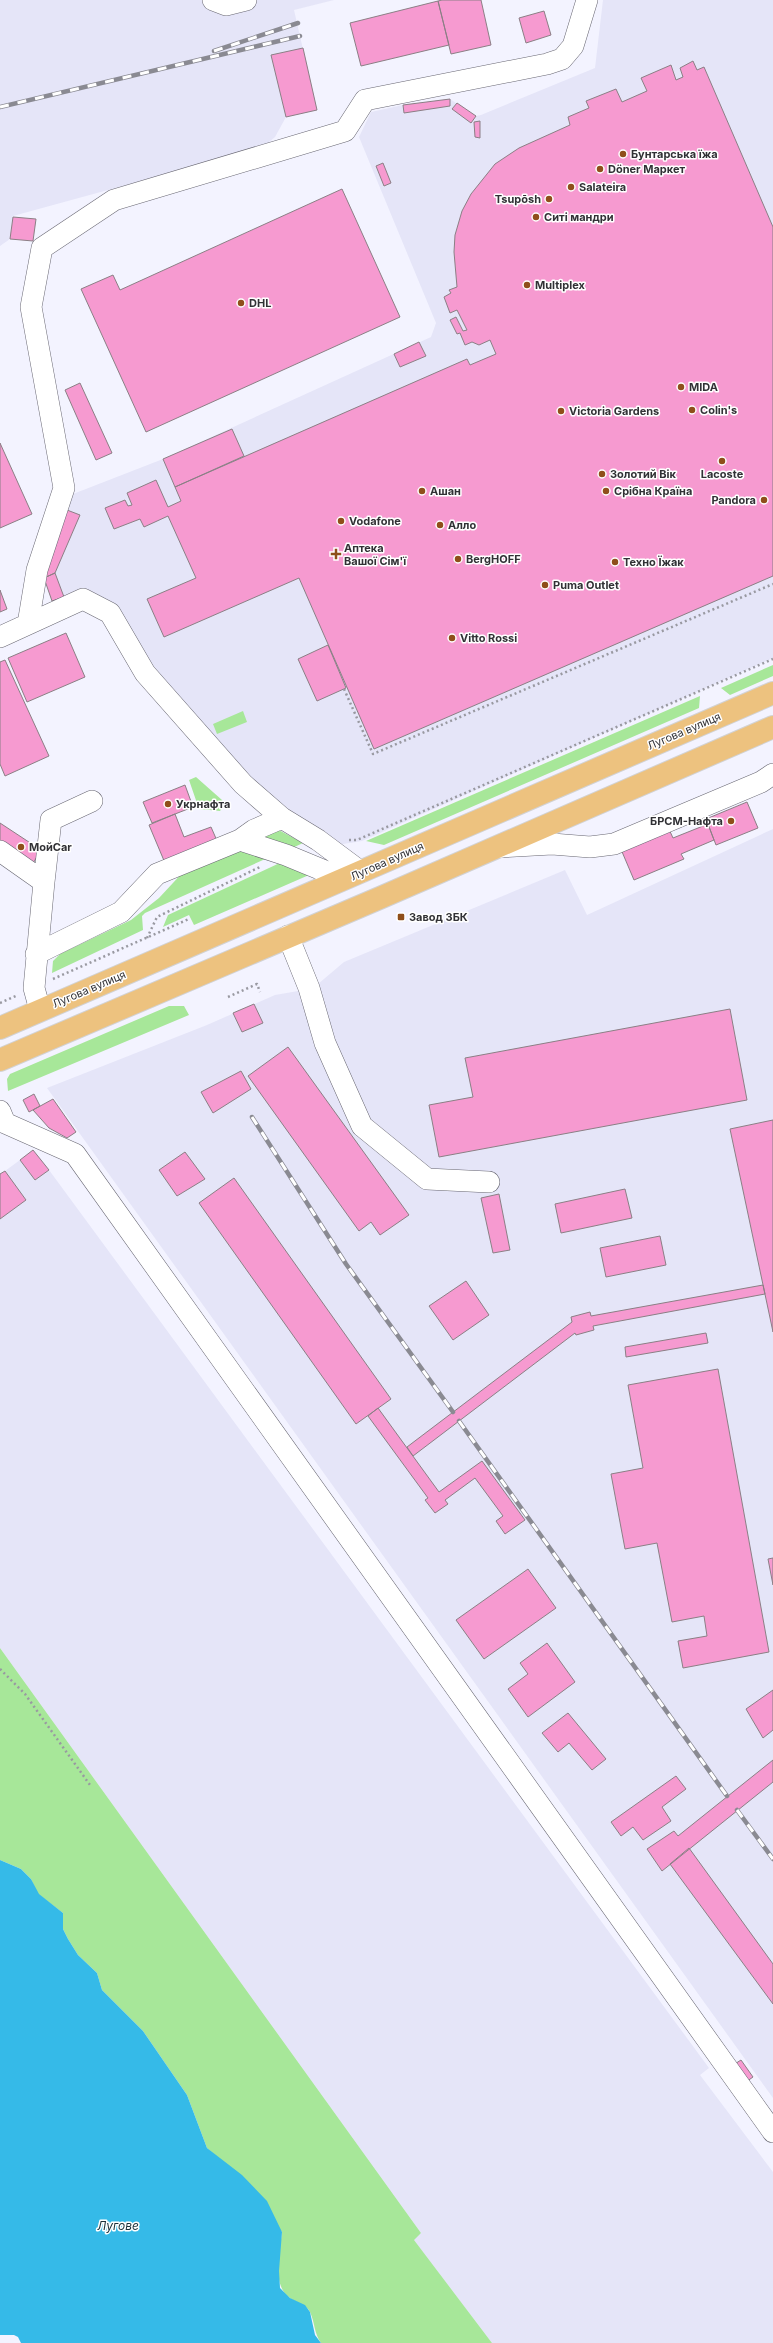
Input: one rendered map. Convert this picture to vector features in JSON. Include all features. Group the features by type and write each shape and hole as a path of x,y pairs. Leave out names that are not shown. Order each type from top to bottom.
{"main road":[{"name":"Лугова вулиця","path":"0,1028 773,693"},
{"path":"0,1060 773,727"}],"lane":[{"path":"213,0 226,5 246,0"},
{"path":"28,624 37,570 64,488 31,307 42,248 114,200 345,131 365,100 547,64 562,59 573,46 587,0"},
{"path":"0,637 83,599 110,613 145,672 243,784 282,818 318,840 352,875"},
{"path":"493,848 552,844 590,847 614,844 761,782 773,774"},
{"path":"40,1010 34,988 36,954 51,820 92,801"},
{"path":"36,954 121,912 157,874 240,840 254,830 282,818"},
{"path":"240,840 352,875"},
{"path":"0,851 44,882"},
{"path":"288,936 309,988 325,1043 362,1126 427,1179 489,1182"},
{"path":"2,1120 75,1154 773,2132"}],"path":[{"path":"344,689 373,754 773,584"},
{"path":"318,840 357,840 773,659"},
{"path":"147,938 157,917 286,855"},
{"path":"0,1003 188,919"},
{"path":"228,997 257,984 260,992"},
{"path":"0,1669 25,1694 90,1785"}],"shaded area":[{"path":"0,0 334,0 294,10 317,110 286,117 275,137 268,143 254,150 13,216 10,239 0,246"},
{"name":"Victoria Gardens","path":"603,0 773,0 773,658 362,841 337,845 282,811 205,740 142,649 138,648 118,605 85,589 52,601 42,574 73,494 163,459 431,337 436,323 359,137 371,112 403,105 450,99 476,116 595,68"},
{"path":"773,829 773,2098 47,1088 207,1025 275,995 304,990 318,984 344,962 565,870 587,915"},
{"path":"20,1160 35,1180 49,1170 709,2068 700,2075 773,2172 773,2343 492,2343 413,2239 421,2233 0,1648 0,1219 26,1200 5,1171"}],"green space":[{"path":"773,665 773,676 730,695 721,688"},
{"path":"700,696 699,708 384,845 366,841"},
{"path":"243,711 247,722 217,734 213,724"},
{"path":"196,777 222,800 224,805 220,811 199,809 189,780"},
{"path":"275,828 303,843 288,850 267,840 265,836"},
{"path":"241,850 272,856 145,913 142,916 143,930 52,973 53,961 60,954 131,920 159,898 185,870"},
{"path":"284,861 309,875 194,925 189,915 163,927 168,915"},
{"path":"169,1006 184,1006 189,1015 8,1091 7,1079 10,1074"},
{"path":"0,1648 421,2233 414,2240 492,2343 321,2343 317,2335 312,2316 308,2309 304,2305 290,2298 284,2292 280,2285 278,2268 282,2232 223,2162 207,2148 187,2095 143,2031 102,1990 97,1973 78,1955 63,1929 63,1913 38,1894 31,1879 21,1869 0,1860"}],"water":[{"name":"Лугове","path":"0,1860 21,1869 31,1879 39,1894 63,1913 63,1929 78,1955 97,1973 102,1990 143,2031 187,2095 207,2148 242,2175 267,2201 282,2232 279,2271 280,2288 290,2298 305,2305 310,2312 315,2335 321,2343 21,2343 18,2337 14,2335 0,2335"}],"building":[{"path":"481,0 491,45 451,54 438,1"},
{"path":"438,1 449,45 361,66 350,23"},
{"path":"544,11 551,35 526,43 519,18"},
{"path":"303,48 317,110 286,117 271,55"},
{"name":"Victoria Gardens","path":"693,61 697,70 704,67 773,227 773,576 374,749 299,578 164,637 147,599 196,578 168,516 144,527 140,519 114,529 105,508 125,500 128,506 132,505 127,493 156,480 168,507 181,501 175,487 467,359 470,365 496,354 490,340 479,345 472,342 465,345 460,333 457,334 450,320 456,317 463,331 467,330 457,310 450,313 444,297 451,293 449,290 457,287 454,252 455,235 462,211 471,194 495,164 519,148 570,125 568,117 589,108 586,101 616,89 622,102 647,91 641,78 671,65 676,80 683,77 680,68"},
{"path":"450,99 450,106 404,113 403,105"},
{"path":"457,103 476,116 471,123 452,109"},
{"path":"480,121 480,138 475,137 474,122"},
{"path":"383,163 391,183 384,186 376,166"},
{"name":"DHL","path":"342,189 400,317 146,432 81,289 113,275 120,290"},
{"path":"13,217 36,219 33,241 10,239"},
{"path":"419,342 426,356 400,367 394,354"},
{"path":"80,383 112,453 96,460 65,390"},
{"path":"232,429 244,456 175,487 163,459"},
{"path":"0,443 32,514 0,528"},
{"path":"67,510 80,515 55,573 44,578"},
{"path":"55,573 64,597 52,601 44,578"},
{"path":"0,590 7,609 0,612"},
{"path":"66,633 85,677 27,702 8,658"},
{"path":"328,645 346,688 317,701 298,659"},
{"path":"5,660 49,756 5,776 0,764 0,662"},
{"name":"Укрнафта","path":"185,785 193,807 152,823 143,802"},
{"name":"БРСМ-Нафта","path":"747,802 758,828 716,845 706,819"},
{"path":"175,814 184,837 211,827 218,843 165,863 149,825"},
{"name":"МойCar","path":"0,823 41,850 32,865 0,844"},
{"path":"708,824 714,840 681,854 684,859 634,880 620,847 668,827 673,838"},
{"path":"254,1004 263,1023 242,1032 233,1013"},
{"path":"730,1009 747,1100 439,1157 429,1105 473,1097 465,1058"},
{"path":"288,1047 409,1215 380,1235 371,1222 359,1231 248,1076"},
{"path":"241,1071 251,1089 213,1113 201,1092"},
{"path":"34,1094 40,1106 29,1112 23,1100"},
{"path":"53,1099 76,1132 67,1138 49,1128 33,1110"},
{"path":"773,1120 773,1332 730,1129"},
{"path":"33,1150 49,1170 35,1180 20,1160"},
{"path":"185,1152 205,1179 177,1196 159,1170"},
{"path":"5,1171 26,1200 0,1219 0,1174"},
{"path":"234,1178 391,1399 356,1424 199,1203"},
{"path":"625,1189 632,1218 561,1233 555,1204"},
{"path":"499,1194 510,1250 493,1253 481,1198"},
{"path":"660,1236 666,1265 606,1277 600,1248"},
{"path":"466,1281 489,1315 453,1340 429,1306"},
{"path":"763,1285 765,1294 593,1326 594,1330 576,1335 575,1333 413,1456 407,1447 572,1322 571,1317 590,1312 591,1316"},
{"path":"706,1333 708,1343 626,1357 625,1347"},
{"path":"718,1369 769,1652 683,1668 678,1641 707,1636 704,1616 672,1622 657,1543 625,1549 611,1474 643,1468 628,1385"},
{"path":"378,1408 439,1492 482,1461 525,1520 505,1534 496,1521 503,1516 475,1478 445,1500 448,1504 435,1513 425,1500 428,1498 368,1416"},
{"path":"773,1558 773,1585 768,1559"},
{"path":"528,1569 556,1608 484,1659 456,1620"},
{"path":"547,1643 575,1682 528,1717 508,1689 528,1674 520,1663"},
{"path":"773,1690 773,1730 763,1738 746,1709"},
{"path":"568,1713 606,1759 592,1770 569,1743 558,1752 542,1733"},
{"path":"773,1760 773,1782 662,1871 647,1849 674,1831 678,1836"},
{"path":"676,1776 686,1789 662,1807 671,1821 643,1840 633,1827 621,1836 611,1822"},
{"path":"689,1848 773,1964 773,2004 670,1864"},
{"path":"741,2060 753,2077 746,2082 730,2067"}],"railway":[{"path":"214,51 298,23"},
{"path":"0,107 300,36"},
{"path":"252,1117 346,1264 453,1412"},
{"path":"459,1421 727,1796"},
{"path":"737,1810 773,1859"}],"place":[{"name":"Бунтарська їжа","path":"623,154"},
{"name":"Döner Маркет","path":"600,169"},
{"name":"Salateira","path":"571,187"},
{"name":"Tsupōsh","path":"549,199"},
{"name":"Ситі мандри","path":"536,217"},
{"name":"Multiplex","path":"527,285"},
{"name":"DHL","path":"241,303"},
{"name":"MIDA","path":"681,387"},
{"name":"Colin's","path":"692,410"},
{"name":"Victoria Gardens","path":"561,411"},
{"name":"Lacoste","path":"722,461"},
{"name":"Золотий Вік","path":"602,474"},
{"name":"Ашан","path":"422,491"},
{"name":"Срібна Країна","path":"606,491"},
{"name":"Pandora","path":"764,500"},
{"name":"Vodafone","path":"341,521"},
{"name":"Алло","path":"440,525"},
{"name":"Аптека Вашої Сім'ї","path":"336,554"},
{"name":"BergHOFF","path":"458,559"},
{"name":"Техно Їжак","path":"615,562"},
{"name":"Puma Outlet","path":"545,585"},
{"name":"Vitto Rossi","path":"452,638"},
{"name":"Укрнафта","path":"168,804"},
{"name":"БРСМ-Нафта","path":"731,821"},
{"name":"МойCar","path":"21,847"},
{"name":"Завод ЗБК","path":"401,917"}]}
